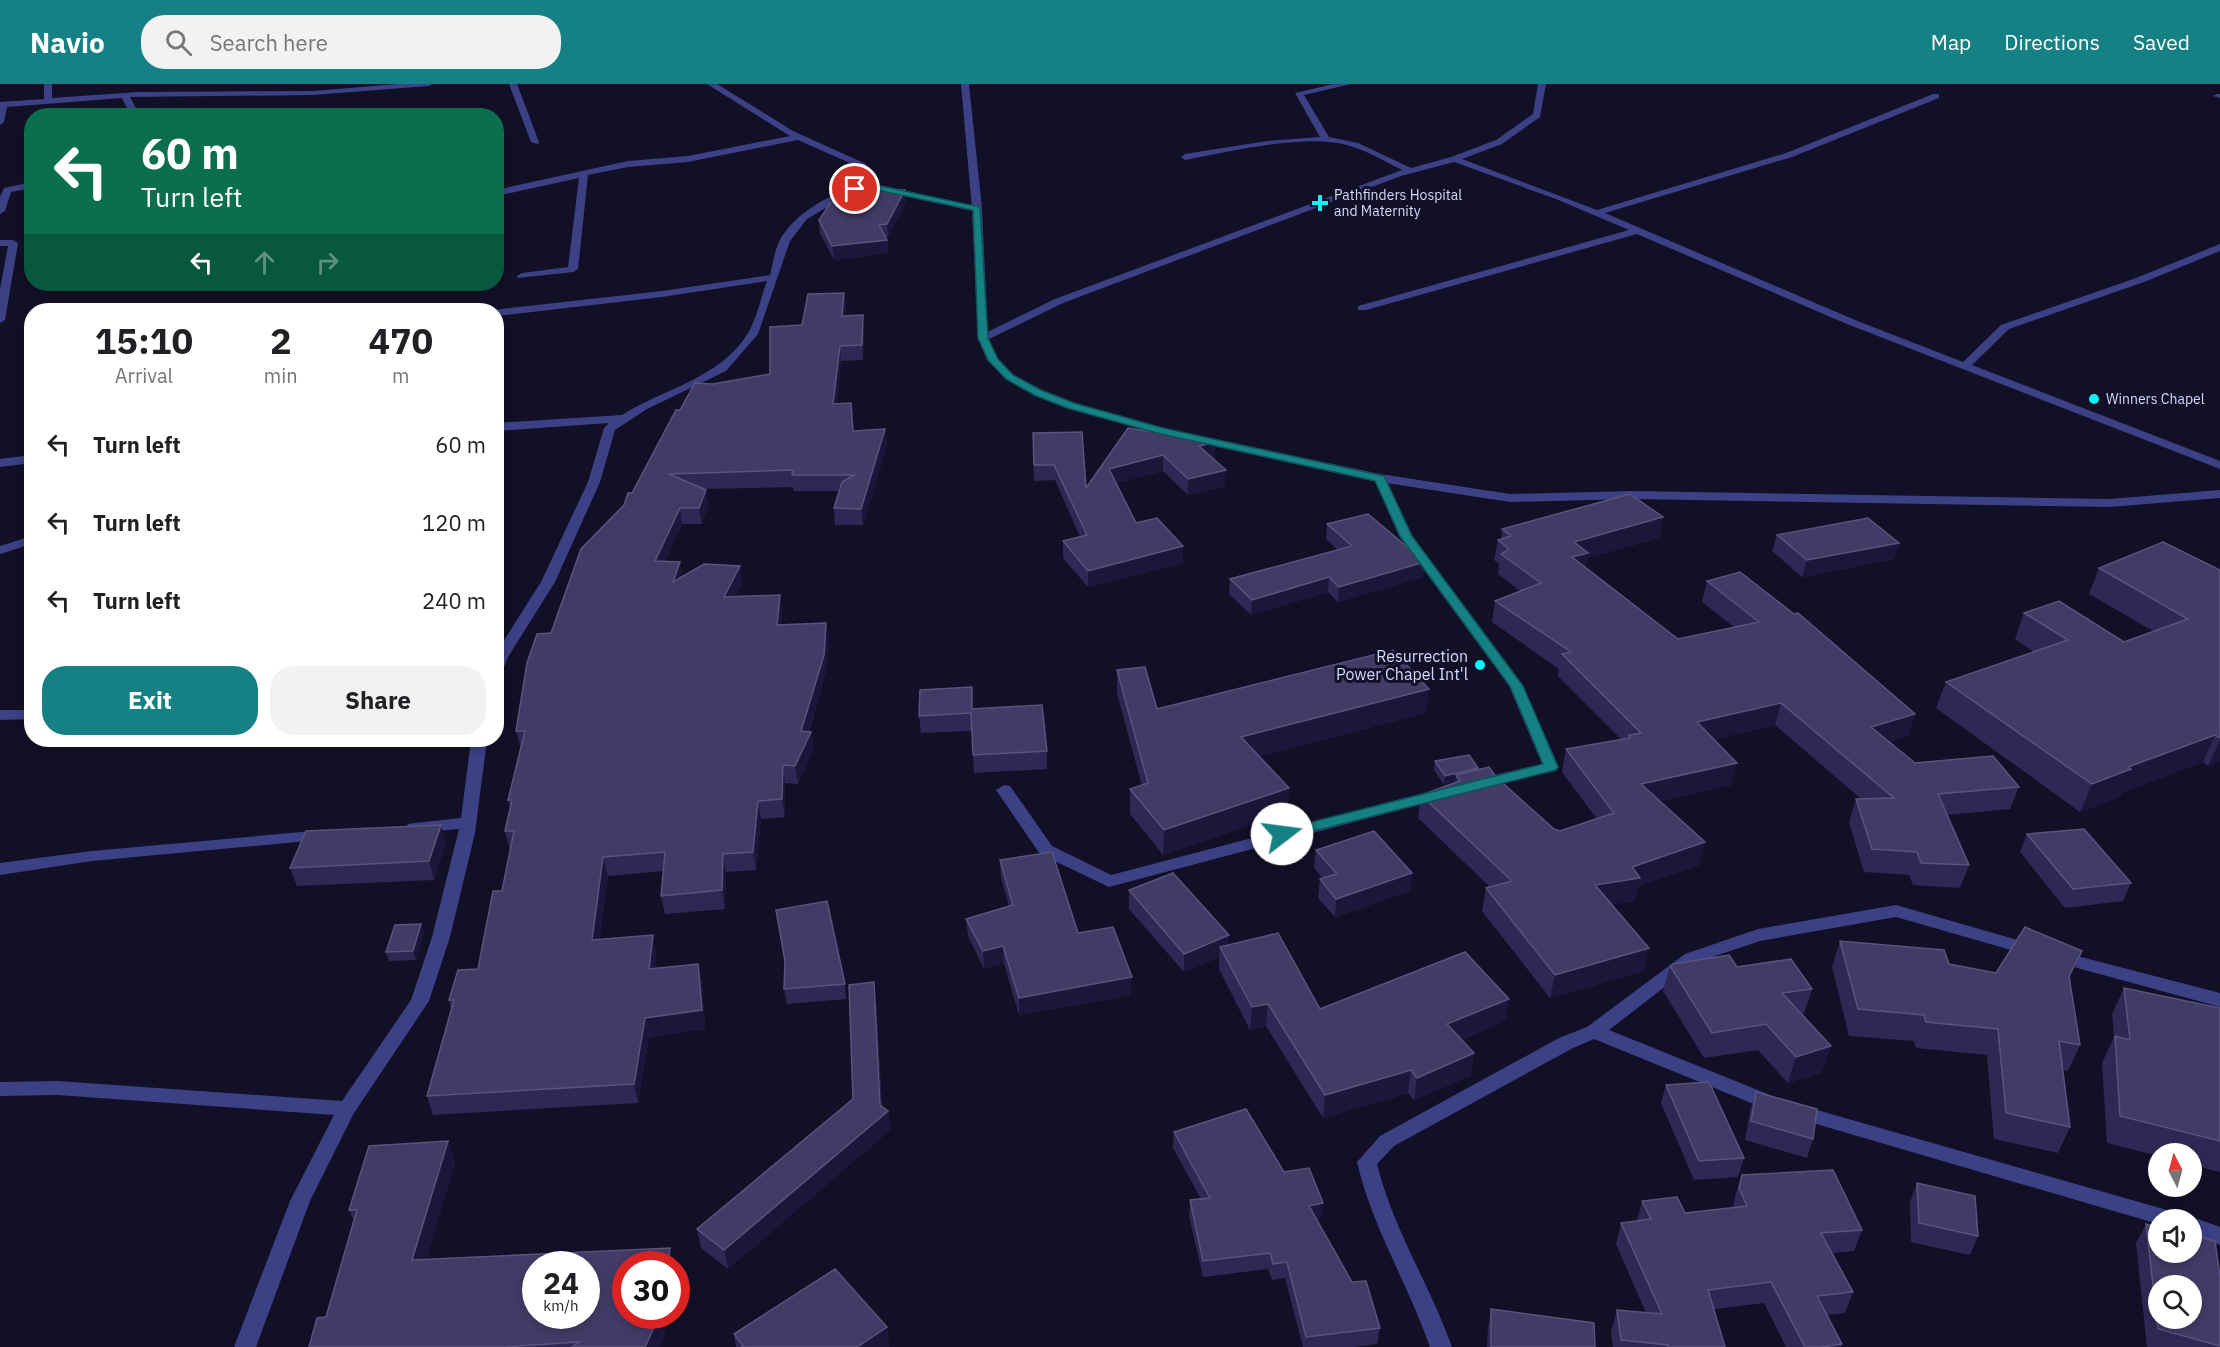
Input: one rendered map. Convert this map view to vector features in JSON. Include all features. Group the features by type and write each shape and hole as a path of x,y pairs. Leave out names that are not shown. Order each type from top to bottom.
{"street":[{"path":"48,84 48,100"},
{"path":"0,122 2,105 48,100 125,95 313,93 429,84"},
{"path":"513,84 535,142"},
{"path":"711,84 799,137 863,166 867,185"},
{"path":"965,84 977,209 983,338 993,360 1009,377 1037,393 1070,405 1161,431 1380,478 1510,498 1632,495 2110,502 2220,494"},
{"path":"1326,139 1299,93 1347,84"},
{"path":"983,338 1059,301 1411,171 1454,159 1499,142 1537,115 1542,84"},
{"path":"125,95 132,108"},
{"path":"1596,213 1789,155 1935,96"},
{"path":"504,191 628,164 688,159 799,137"},
{"path":"1185,157 1267,144 1326,139 1347,142 1411,171"},
{"path":"1454,159 1596,213 1851,322 2220,465"},
{"path":"522,276 573,269 584,173"},
{"path":"504,645 548,582 594,482 610,428 643,407 722,369 753,334 785,240 804,217 844,193 867,185 977,209"},
{"path":"0,212 7,190 24,187"},
{"path":"1362,308 1637,231"},
{"path":"0,243 13,243 0,320"},
{"path":"1964,367 2005,327 2139,280 2220,247"},
{"path":"504,312 662,294 774,277"},
{"path":"504,427 625,419"},
{"path":"0,463 24,460"},
{"path":"1004,790 1046,850 1109,881 1368,811 1551,767 1516,686 1406,536 1380,478"},
{"path":"0,550 24,543"},
{"path":"0,715 24,714"},
{"path":"245,1347 300,1202 347,1109 420,1001 441,937 468,823 477,747"},
{"path":"397,829 468,823"},
{"path":"0,869 92,856 339,834"},
{"path":"1441,1347 1433,1319 1372,1189 1367,1162 1387,1140 1566,1043 1594,1032 1691,958 1758,935 1896,911 2220,1000"},
{"path":"1594,1032 1757,1100 2148,1213"},
{"path":"0,1089 58,1088 347,1109"},
{"path":"2202,1230 2220,1236"}],"building":[{"path":"867,188 905,190 887,224 879,225 887,240 832,246 819,220 831,202 841,203 846,195 863,195"},
{"path":"844,293 842,316 863,315 862,345 840,346 833,404 851,403 853,431 885,429 861,509 834,508 842,482 854,475 792,475 793,470 669,474 706,490 699,508 680,508 655,561 680,562 673,582 704,564 740,566 724,597 780,595 777,625 826,623 824,655 801,731 811,732 795,766 783,765 782,799 758,801 753,852 723,854 722,890 661,896 665,852 603,857 592,940 653,935 649,969 698,964 702,1010 645,1018 634,1084 427,1096 454,1000 449,1000 458,970 478,969 493,891 502,891 514,831 505,831 512,800 508,800 525,731 516,731 527,663 537,634 551,633 581,549 624,505 628,493 632,493 676,410 680,410 695,383 713,384 770,374 770,327 802,325 808,294"},
{"path":"1128,428 1215,442 1199,446 1226,470 1188,479 1163,455 1109,469 1136,523 1157,518 1183,546 1088,571 1063,541 1087,535 1054,465 1034,465 1033,433 1082,432 1086,488"},
{"path":"1630,494 1663,517 1574,542 1588,553 1572,557 1678,639 1759,622 1707,581 1740,572 1794,614 1798,613 1915,714 1871,727 1915,763 1993,756 2019,787 1938,794 1969,865 1921,863 1917,852 1872,849 1856,799 1894,798 1781,703 1697,722 1737,763 1641,784 1705,842 1632,867 1640,878 1595,885 1649,948 1555,975 1486,888 1512,881 1421,795 1460,781 1456,775 1489,767 1497,778 1554,829 1560,831 1614,813 1566,749 1630,738 1629,735 1641,733 1562,654 1571,652 1495,601 1541,583 1501,554 1509,549 1498,540 1511,536 1502,529"},
{"path":"1368,514 1425,562 1339,587 1329,577 1252,600 1230,579 1352,546 1327,524"},
{"path":"1868,518 1899,543 1807,560 1777,535"},
{"path":"2163,542 2220,570 2220,738 2215,735 2128,767 2131,769 2092,784 1946,682 2068,640 2024,613 2059,601 2124,642 2188,619 2099,568"},
{"path":"1393,650 1429,689 1241,737 1289,788 1164,830 1130,789 1148,783 1117,670 1145,667 1157,709"},
{"path":"972,687 972,709 1042,705 1047,751 973,755 971,713 919,716 920,690"},
{"path":"1469,755 1478,768 1445,776 1435,761"},
{"path":"441,825 429,861 290,868 306,831"},
{"path":"2084,829 2131,883 2073,889 2027,834"},
{"path":"1374,831 1412,873 1336,899 1320,879 1337,874 1316,850"},
{"path":"1052,852 1078,933 1113,927 1132,977 1019,998 1003,946 983,951 966,919 1013,905 1000,860"},
{"path":"1173,873 1229,935 1184,954 1129,890"},
{"path":"827,901 845,984 784,989 785,961 776,910"},
{"path":"421,924 413,951 386,952 395,925"},
{"path":"2025,927 2082,951 2069,976 2080,1045 2059,1041 2070,1127 2006,1113 1998,1029 1926,1022 1924,1015 1858,1009 1840,941 1944,950 1949,964 1996,973"},
{"path":"1278,933 1320,1009 1465,952 1509,999 1447,1024 1474,1053 1417,1078 1411,1070 1325,1095 1268,1004 1252,1007 1220,947"},
{"path":"1729,955 1737,967 1791,959 1812,989 1782,993 1831,1046 1796,1057 1766,1024 1712,1033 1670,966"},
{"path":"874,982 880,1105 888,1111 724,1250 697,1229 853,1099 849,985"},
{"path":"2124,988 2220,1008 2220,1141 2120,1116 2115,1036 2130,1040"},
{"path":"1709,1082 1744,1158 1699,1161 1666,1085"},
{"path":"1756,1092 1817,1109 1813,1139 1751,1121"},
{"path":"1246,1109 1284,1172 1309,1168 1323,1203 1309,1206 1352,1282 1366,1281 1380,1328 1306,1337 1287,1262 1273,1264 1270,1253 1203,1261 1190,1200 1210,1198 1174,1132"},
{"path":"448,1141 412,1260 522,1255 522,1329 600,1329 600,1251 670,1248 670,1251 612,1251 612,1329 653,1329 645,1347 572,1347 579,1342 503,1347 309,1347 317,1318 326,1317 357,1210 349,1210 369,1146"},
{"path":"1833,1170 1862,1230 1821,1233 1853,1292 1817,1296 1842,1344 1805,1347 1771,1282 1708,1290 1725,1347 1668,1347 1668,1345 1621,1340 1617,1310 1662,1314 1621,1223 1651,1219 1642,1201 1677,1197 1685,1213 1747,1206 1739,1188 1742,1175"},
{"path":"1917,1183 1975,1196 1978,1236 1919,1223"},
{"path":"2202,1238 2215,1241 2220,1277 2220,1346 2158,1329 2202,1329 2202,1275 2152,1275 2150,1263 2202,1263"},
{"path":"835,1269 887,1327 857,1347 741,1347 743,1346 734,1334"},
{"path":"1491,1309 1594,1323 1595,1347 1491,1347"}],"place":[{"name":"Pathfinders Hospital and Maternity","path":"1320,203"},
{"name":"Winners Chapel","path":"2094,399"},
{"name":"Resurrection Power Chapel Int'l","path":"1480,665"}],"route":[{"path":"855,189 867,185 977,209 983,338 993,360 1009,377 1037,393 1070,405 1161,431 1380,478 1406,536 1516,686 1551,767 1282,834"}]}
